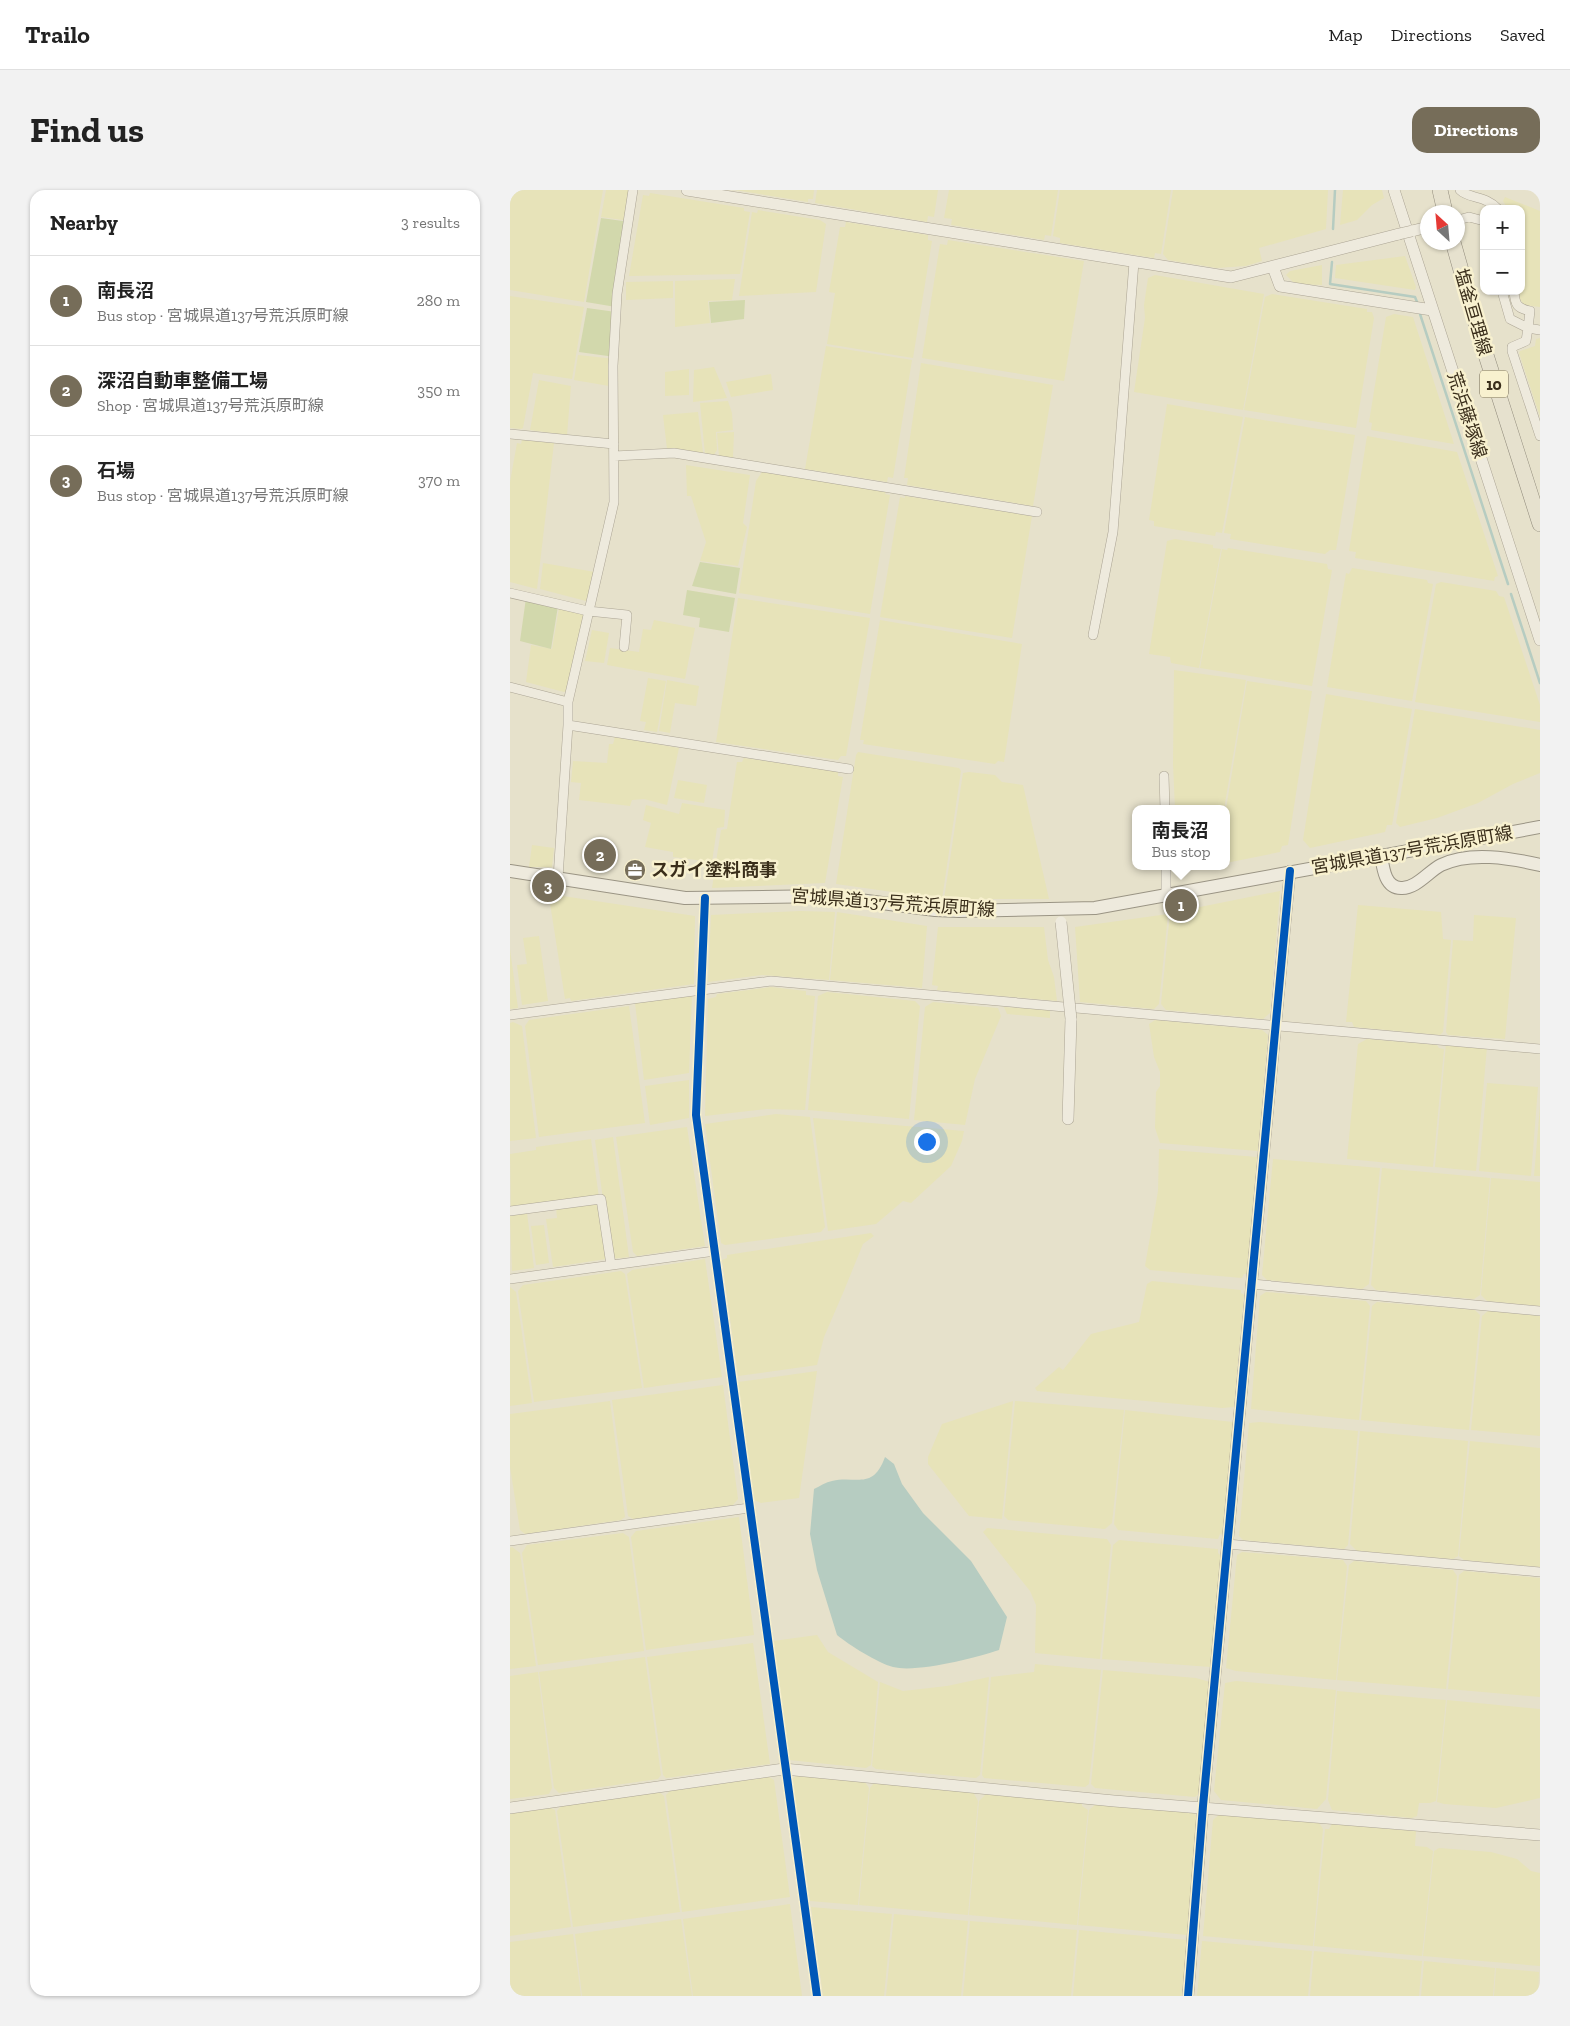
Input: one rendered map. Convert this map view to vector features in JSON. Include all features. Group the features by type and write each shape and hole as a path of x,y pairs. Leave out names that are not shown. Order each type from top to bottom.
{"main road":[{"path":"1440,190 1443,205"},
{"name":"塩釜亘理線","path":"1455,250 1478,330 1540,524"},
{"name":"宮城県道137号荒浜原町線","path":"510,871 684,898 829,896 934,910 1060,915 1540,827"},
{"path":"1381,855 1388,881 1394,886 1403,888 1412,886 1441,865 1454,861 1497,858 1540,865"}],"street":[{"path":"558,878 568,702 611,519 615,486 613,366 616,294 634,190"},
{"path":"687,190 1232,277 1420,229"},
{"name":"荒浜藤塚線","path":"1394,190 1540,640"},
{"path":"1460,190 1467,195 1485,198 1493,205"},
{"path":"1465,218 1470,217 1480,220"},
{"path":"1094,635 1113,532 1134,262"},
{"path":"1274,267 1280,286 1432,310"},
{"path":"1503,295 1510,320 1528,328 1540,330"},
{"path":"1514,295 1515,305 1518,308 1530,311 1526,341 1512,346 1512,351 1540,436"},
{"path":"510,434 614,444"},
{"path":"614,456 674,452 1037,512"},
{"path":"510,593 588,611 627,615 624,647"},
{"path":"510,687 568,702"},
{"path":"568,725 849,769"},
{"path":"1164,776 1165,805"},
{"path":"1166,870 1166,895"},
{"path":"1188,1996 1203,1806 1290,872"},
{"path":"705,898 696,1115 784,1769 817,1996"},
{"path":"1060,915 1070,1020 1068,1119"},
{"path":"510,1014 771,980 1540,1049"},
{"path":"510,1211 601,1198 611,1266"},
{"path":"510,1279 715,1252"},
{"path":"1252,1284 1540,1311"},
{"path":"510,1542 750,1508"},
{"path":"1227,1544 1540,1572"},
{"path":"510,1808 784,1769 1114,1801 1203,1806 1540,1835"}],"shaded area":[{"path":"510,190 603,190 584,302 510,290"},
{"path":"606,190 636,190 630,221 601,217"},
{"path":"735,190 814,190 813,199 808,199 808,202"},
{"path":"817,190 938,190 934,217 928,216 927,222 815,203"},
{"path":"949,190 1058,190 1051,236 1045,235 1044,240 951,225 952,219 944,218"},
{"path":"1060,190 1171,190 1161,254 1155,253 1154,258 1060,243 1060,238 1053,236"},
{"path":"1173,190 1328,190 1326,229 1259,248 1262,261 1246,266 1217,268 1168,260 1163,254"},
{"path":"1343,190 1382,190 1384,198 1372,205 1357,220 1340,225"},
{"path":"650,193 744,208 744,211 750,212 740,274 629,276 643,195 649,196"},
{"path":"1505,197 1525,205 1506,205 1503,201"},
{"path":"1525,205 1540,211 1540,307 1524,305 1520,299 1520,295 1525,295"},
{"path":"758,210 820,220 826,224 816,292 739,296 752,212 757,213"},
{"path":"846,222 928,235 928,240 932,241 913,358 827,344 835,293 829,292 840,227 845,227"},
{"path":"948,240 1084,261 1064,381 922,358 940,244 947,245"},
{"path":"1405,256 1416,287 1415,290 1335,278 1336,265"},
{"path":"1322,265 1322,285 1295,284 1286,275 1290,271"},
{"path":"1155,275 1264,294 1243,410 1134,392 1145,318 1144,305 1148,278"},
{"path":"735,279 732,300 708,301 710,323 675,327 675,281"},
{"path":"673,281 673,298 626,300 626,282"},
{"path":"1272,294 1367,309 1367,312 1372,312 1374,318 1356,428 1244,410 1265,297"},
{"path":"510,296 584,307 572,379 533,373 523,428 521,429 510,428"},
{"path":"1394,314 1413,317 1454,444 1371,430 1372,423 1369,422 1386,317"},
{"path":"1540,338 1540,417 1519,353 1535,346 1536,339"},
{"path":"826,346 912,360 893,478 888,477 887,482 805,469"},
{"path":"578,355 615,359 615,387 574,380"},
{"path":"921,363 1053,385 1033,506 907,485 908,478 904,478"},
{"path":"714,367 727,398 693,402 694,370"},
{"path":"689,369 689,395 665,396 665,372"},
{"path":"771,374 773,390 731,397 726,382"},
{"path":"539,380 571,386 567,435 530,430"},
{"path":"728,401 732,413 733,430 716,432 717,450 713,456 705,454 700,403"},
{"path":"1167,404 1243,417 1222,533 1216,532 1215,536 1154,526 1154,521 1149,520"},
{"path":"698,412 703,453 667,449 663,415"},
{"path":"1245,417 1355,435 1336,550 1330,550 1325,554 1230,539 1231,534 1224,533"},
{"path":"734,432 733,458 719,456 717,433"},
{"path":"1367,436 1457,452 1498,576 1495,577 1494,581 1355,558 1356,552 1349,551"},
{"path":"522,440 554,443 537,589 510,582 510,482 517,443 521,444"},
{"path":"686,465 750,475 743,523 747,527 738,566 700,561 706,542 691,496 687,496"},
{"path":"762,472 886,491 885,494 890,495 870,614 739,593 756,481"},
{"path":"905,496 1032,516 1012,638 880,617 900,497 905,498"},
{"path":"1175,539 1213,545 1213,548 1221,549 1199,668 1171,663 1170,657 1149,654 1167,541"},
{"path":"1228,548 1327,564 1328,569 1332,570 1312,686 1200,668 1222,549 1227,550"},
{"path":"543,563 595,572 586,601 540,589"},
{"path":"1352,568 1427,580 1428,583 1433,584 1412,701 1327,687 1346,573 1349,574"},
{"path":"1441,582 1496,591 1499,596 1504,597 1540,705 1540,722 1415,702 1436,584"},
{"path":"738,598 870,618 846,756 841,756 838,760 716,742"},
{"path":"559,608 584,614 568,690 564,692 526,682 531,645 552,649"},
{"path":"654,620 695,628 685,679 607,665 610,648 639,652 643,629 651,630"},
{"path":"880,620 1022,644 1004,762 998,761 995,764 863,744 864,740 860,740"},
{"path":"592,630 609,633 604,663 585,661"},
{"path":"1174,670 1246,680 1225,805 1175,805 1173,764"},
{"path":"648,678 666,681 657,732 644,730 646,722 640,721"},
{"path":"667,680 699,686 696,706 675,703 670,733 659,731"},
{"path":"1247,681 1312,691 1288,845 1282,846 1280,852 1230,862 1230,805 1227,805"},
{"path":"1326,694 1412,709 1392,825 1387,825 1385,832 1310,848 1303,840"},
{"path":"1415,709 1540,730 1540,773 1513,784 1478,803 1437,818 1400,827 1396,823"},
{"path":"615,737 679,748 667,805 644,799 632,800 630,806 579,800 581,783 571,782 573,761 607,763 609,744 613,744"},
{"path":"858,752 959,768 961,771 942,899 836,884"},
{"path":"744,758 838,771 838,776 843,777 825,883 712,888 721,830 727,829 737,762 742,762"},
{"path":"963,773 995,775 1002,782 1023,785 1049,899 944,899"},
{"path":"678,780 707,785 704,803 674,798"},
{"path":"682,803 725,810 724,827 717,828 712,862 673,857 673,852 645,847 651,823 643,820 646,805 679,814"},
{"path":"532,845 554,848 552,867 529,867"},
{"path":"1280,891 1270,1013 1263,1019 1166,1010 1161,1004 1170,913"},
{"path":"556,895 695,916 694,984 571,1001 570,998 565,999 549,897"},
{"path":"1358,905 1441,912 1443,939 1451,940 1443,1032 1440,1035 1354,1027 1352,1022 1346,1022"},
{"path":"800,911 835,912 829,980 762,975 708,982 711,915"},
{"path":"837,912 927,926 922,988 830,980"},
{"path":"1168,914 1159,1004 1154,1009 1080,1002 1075,927"},
{"path":"1474,915 1516,918 1505,1039 1448,1035 1446,1032 1453,940 1473,941"},
{"path":"938,927 1044,927 1048,960 1054,977 1057,1001 937,990 938,986 932,985"},
{"path":"539,936 548,1001 522,1005 517,965 527,964 523,938"},
{"path":"510,949 518,1008 510,1009"},
{"path":"771,987 806,991 806,995 815,996 805,1110 767,1109 705,1116 708,999 716,997 717,994"},
{"path":"827,992 915,1001 920,1006 909,1119 808,1110 818,996"},
{"path":"692,995 689,1073 644,1080 635,1003"},
{"path":"933,1002 998,1008 1001,1016 975,1079 965,1125 914,1120 925,1007"},
{"path":"629,1006 645,1123 539,1137 525,1026 529,1020"},
{"path":"1004,1007 1050,1010 1050,1018 1007,1014"},
{"path":"1155,1020 1262,1030 1268,1035 1258,1151 1160,1143 1155,1128 1156,1092 1160,1086 1160,1072 1154,1057 1149,1024"},
{"path":"513,1022 522,1026 536,1138 510,1141 510,1023"},
{"path":"1367,1039 1437,1045 1439,1048 1444,1049 1433,1167 1347,1159 1358,1044"},
{"path":"1446,1043 1487,1047 1476,1171 1435,1167"},
{"path":"689,1080 689,1118 650,1125 645,1086"},
{"path":"1487,1083 1538,1087 1531,1176 1479,1171"},
{"path":"1540,1106 1540,1176 1534,1176"},
{"path":"776,1114 810,1117 825,1227 821,1232 725,1245 721,1243 705,1124"},
{"path":"813,1118 964,1131 962,1141 951,1166 911,1203 903,1201 876,1224 828,1231"},
{"path":"687,1127 705,1246 637,1256 633,1252 616,1137"},
{"path":"613,1137 629,1257 611,1259 595,1140"},
{"path":"591,1139 599,1198 511,1210 510,1154 536,1150 536,1147"},
{"path":"1159,1149 1257,1157 1247,1274 1244,1274 1242,1278 1150,1270 1145,1266 1158,1191"},
{"path":"1273,1159 1380,1168 1369,1284 1362,1289 1267,1280 1262,1275"},
{"path":"1382,1168 1490,1178 1480,1295 1474,1299 1376,1290 1371,1285"},
{"path":"1491,1178 1540,1182 1540,1306 1487,1301 1481,1295"},
{"path":"598,1203 606,1259 553,1267 546,1219 557,1218 556,1207"},
{"path":"527,1213 534,1268 512,1271 510,1216"},
{"path":"544,1225 549,1263 536,1265 531,1226"},
{"path":"871,1233 874,1236 863,1244 824,1337 817,1365 738,1376 722,1260 727,1258 727,1255"},
{"path":"705,1259 722,1377 644,1388 627,1274 632,1270"},
{"path":"621,1271 625,1274 642,1388 534,1402 518,1291 523,1285"},
{"path":"1152,1281 1241,1290 1241,1293 1244,1295 1234,1407 1222,1408 1037,1391 1035,1388 1059,1367 1063,1370 1091,1334 1139,1322 1147,1284"},
{"path":"510,1287 516,1292 532,1403 510,1406"},
{"path":"1266,1292 1366,1301 1370,1306 1359,1420 1251,1409 1260,1296"},
{"path":"1377,1302 1475,1310 1480,1315 1469,1430 1361,1420 1372,1306"},
{"path":"1488,1311 1540,1316 1540,1436 1471,1430 1482,1316"},
{"path":"817,1371 799,1498 761,1503 754,1500 738,1382"},
{"path":"723,1385 738,1499 733,1505 633,1519 628,1516 612,1400"},
{"path":"610,1401 625,1517 621,1520 525,1534 520,1530 510,1467 510,1414"},
{"path":"1013,1401 1002,1519 969,1516 928,1464 928,1457 942,1424"},
{"path":"1015,1401 1124,1410 1112,1523 1105,1529 1008,1520 1004,1516"},
{"path":"1125,1410 1233,1422 1223,1535 1220,1534 1218,1539 1118,1530 1114,1524"},
{"path":"1260,1422 1358,1431 1348,1545 1344,1549 1243,1540 1239,1536 1249,1423"},
{"path":"1360,1431 1468,1441 1458,1556 1453,1559 1357,1551 1350,1544"},
{"path":"1470,1441 1540,1448 1540,1567 1464,1560 1459,1556"},
{"path":"885,1457 894,1464 902,1484 923,1513 971,1561 1007,1617 999,1650 946,1664 903,1668 893,1667 880,1662 837,1635 817,1570 810,1534 814,1489 832,1481 863,1480 869,1478 880,1468"},
{"path":"739,1517 754,1635 646,1650 631,1537 636,1531"},
{"path":"987,1528 1107,1539 1111,1545 1100,1659 1035,1653 1036,1605 1030,1591 983,1532"},
{"path":"623,1533 629,1537 644,1651 538,1665 522,1553 527,1545"},
{"path":"1119,1540 1218,1549 1218,1553 1221,1556 1211,1667 1102,1659 1113,1545"},
{"path":"512,1547 520,1553 536,1666 510,1669 510,1548"},
{"path":"1242,1552 1343,1560 1347,1566 1336,1680 1236,1671 1226,1668 1237,1555"},
{"path":"1354,1561 1453,1570 1457,1576 1446,1689 1337,1680 1349,1565"},
{"path":"1464,1571 1540,1578 1540,1697 1448,1689 1459,1575"},
{"path":"817,1635 828,1652 878,1682 871,1765 866,1768 789,1760 773,1641"},
{"path":"753,1643 770,1764 666,1778 663,1775 647,1657"},
{"path":"645,1657 661,1775 658,1779 559,1793 554,1788 539,1672"},
{"path":"1035,1664 1101,1670 1089,1784 1085,1787 984,1778 982,1775 991,1677 1034,1672"},
{"path":"1103,1670 1196,1678 1210,1682 1200,1793 1195,1797 1095,1788 1091,1784"},
{"path":"538,1672 552,1788 549,1794 510,1799 510,1676"},
{"path":"989,1677 980,1775 976,1778 876,1769 872,1766 880,1682 903,1691 947,1686"},
{"path":"1236,1681 1336,1690 1326,1799 1317,1809 1221,1800 1214,1791 1225,1683"},
{"path":"1337,1691 1446,1700 1436,1801 1419,1803 1417,1816 1412,1818 1332,1810 1328,1800"},
{"path":"1447,1700 1540,1709 1540,1798 1496,1808 1437,1802"},
{"path":"796,1776 865,1782 869,1788 858,1905 810,1901 792,1779"},
{"path":"769,1777 774,1780 790,1897 682,1912 666,1795 670,1791"},
{"path":"874,1783 973,1792 978,1801 968,1915 859,1905 870,1788"},
{"path":"659,1792 664,1796 680,1912 573,1927 557,1811 562,1805"},
{"path":"987,1793 1082,1802 1082,1806 1088,1810 1077,1925 969,1915 979,1801"},
{"path":"1096,1804 1193,1813 1198,1817 1187,1935 1078,1925 1089,1810"},
{"path":"549,1807 555,1810 571,1927 510,1936 510,1813"},
{"path":"1220,1814 1319,1823 1323,1829 1313,1946 1203,1936 1213,1820"},
{"path":"1332,1824 1416,1831 1415,1846 1427,1847 1433,1851 1422,1956 1314,1946 1325,1829 1329,1829"},
{"path":"1439,1848 1491,1852 1517,1859 1531,1871 1540,1873 1540,1966 1423,1956 1434,1851"},
{"path":"790,1904 802,1996 693,1996 683,1919"},
{"path":"811,1907 892,1914 884,1996 823,1996"},
{"path":"894,1914 968,1921 961,1996 886,1996"},
{"path":"681,1919 692,1996 582,1996 575,1934"},
{"path":"970,1921 1077,1930 1071,1996 963,1996"},
{"path":"1079,1930 1187,1940 1182,1996 1073,1996"},
{"path":"573,1934 581,1996 510,1996 510,1942"},
{"path":"1202,1941 1312,1951 1308,1996 1197,1996"},
{"path":"1314,1951 1422,1961 1419,1996 1310,1996"},
{"path":"1424,1961 1495,1968 1493,1996 1421,1996"},
{"path":"1496,1968 1539,1972 1538,1996 1494,1996"}],"green space":[{"path":"601,218 630,222 616,307 586,302"},
{"path":"745,300 744,319 711,323 709,302"},
{"path":"587,308 616,312 615,357 579,352"},
{"path":"700,562 740,568 736,594 692,586"},
{"path":"687,590 735,598 729,632 699,627 700,618 683,615"},
{"path":"526,598 558,606 551,649 520,641"}],"waterway":[{"path":"1333,229 1335,190"},
{"path":"1332,262 1330,284 1415,297 1417,302"},
{"path":"1420,314 1508,584"},
{"path":"1511,594 1540,683"}],"cycle path":[{"path":"1188,1996 1203,1806 1290,871"},
{"path":"705,898 696,1115 817,1996"}],"place":[{"name":"深沼自動車整備工場","path":"600,855"},
{"name":"スガイ塗料商事","path":"635,870"},
{"name":"石場","path":"548,886"},
{"name":"南長沼","path":"1181,905"}]}
